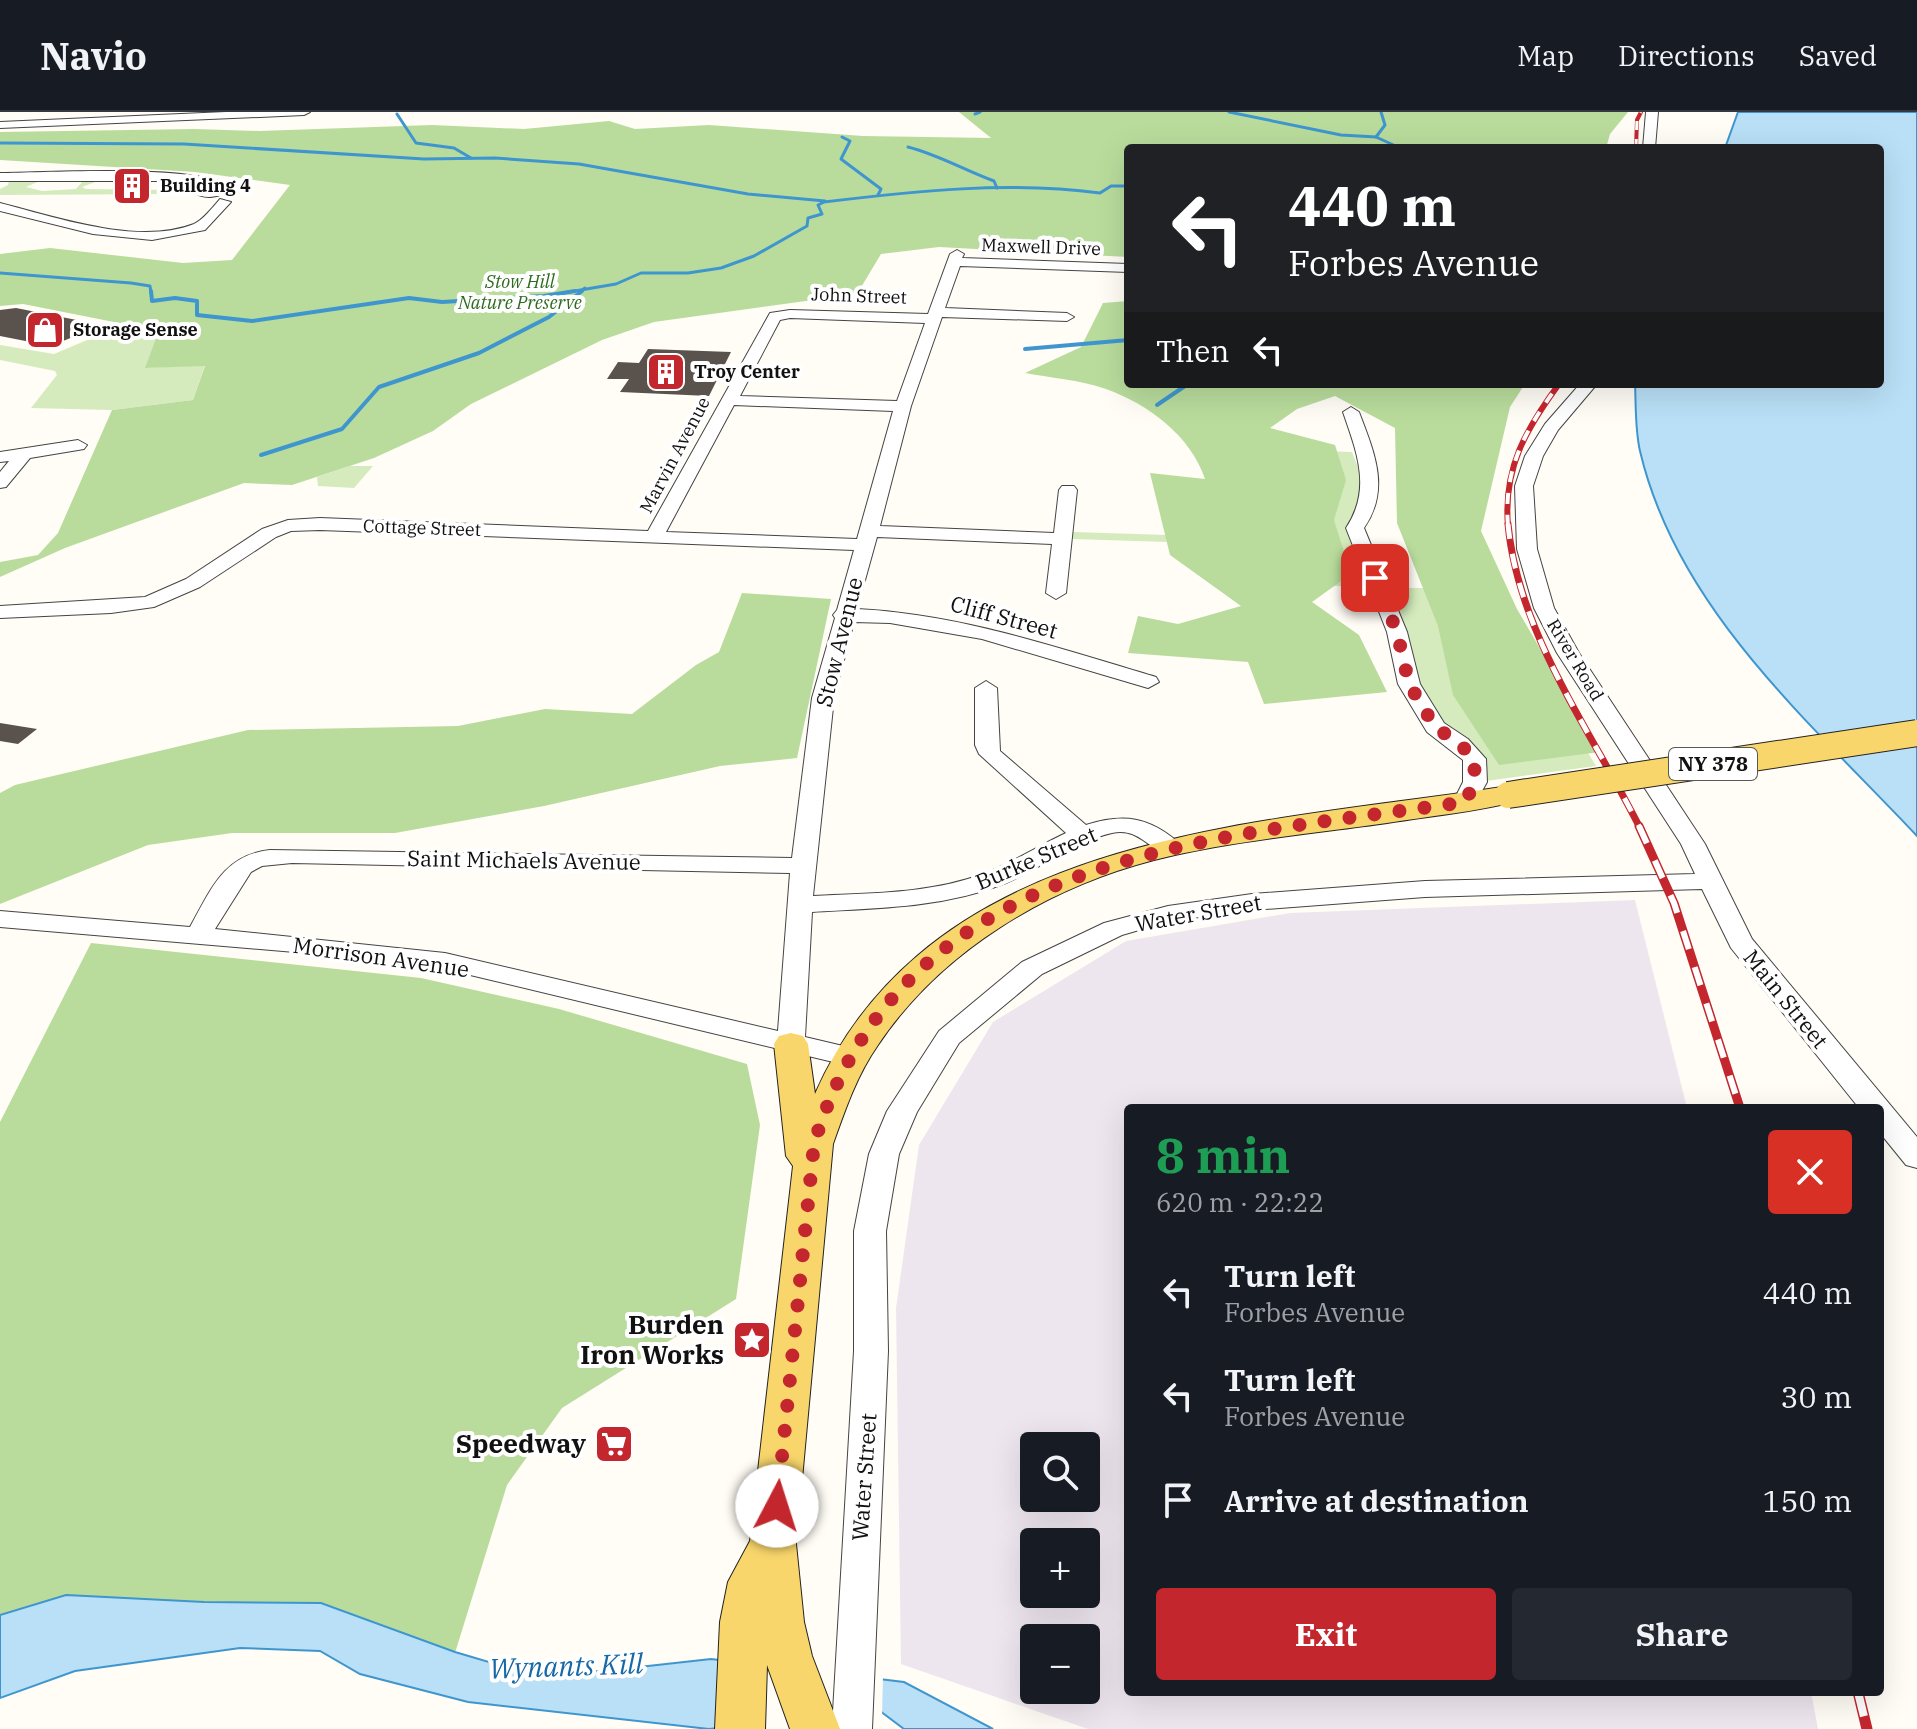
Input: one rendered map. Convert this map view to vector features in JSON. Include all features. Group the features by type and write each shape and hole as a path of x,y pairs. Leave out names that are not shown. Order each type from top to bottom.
{"main road":[{"name":"NY 378","path":"840,1727 799,1692 762,1622 773,1544 808,1178 823,1114 850,1057 897,995 944,950 1013,905 1067,879 1170,848 1917,733"},
{"path":"791,1044 808,1178"},
{"path":"740,1729 762,1622"}],"street":[{"path":"0,125 304,112"},
{"path":"1649,144 1652,112"},
{"path":"0,177 185,177 203,181 199,192 222,198 205,224 189,230 197,233 182,239 93,230 0,207"},
{"name":"Maxwell Drive","path":"955,258 1124,268"},
{"name":"Stow Avenue","path":"791,1044 799,905 823,698 843,615 903,406 955,258"},
{"name":"John Street","path":"783,314 1067,317"},
{"name":"Marvin Avenue","path":"654,537 772,318 783,314"},
{"name":"River Road","path":"1586,388 1551,428 1528,471 1524,486 1527,549 1553,627 1693,844 1713,881"},
{"path":"727,400 903,406"},
{"path":"1351,412 1373,479 1367,511 1355,528 1397,632 1409,684 1435,727 1460,744 1474,759 1475,782 1465,802"},
{"path":"0,457 78,445"},
{"path":"0,483 25,453"},
{"path":"1056,593 1068,490"},
{"name":"Cottage Street","path":"0,612 114,606 158,600 269,533 288,526 320,524 654,537 1062,539"},
{"name":"Cliff Street","path":"843,615 890,617 985,633 1148,682"},
{"path":"986,688 986,745 990,754 1084,836"},
{"name":"Burke Street","path":"799,905 917,896 971,886 1084,836 1121,824 1134,825 1152,833 1170,848"},
{"name":"Saint Michaels Avenue","path":"198,935 245,864 259,858 292,856 803,866"},
{"name":"Main Street","path":"1713,881 1740,942 1872,1104"},
{"name":"Water Street","path":"840,1727 865,1500 871,1351 870,1231 884,1154 902,1111 949,1037 1032,968 1113,929 1168,914 1252,902 1425,889 1713,881"},
{"name":"Morrison Avenue","path":"0,919 198,935 445,961 850,1057"},
{"path":"1884,1119 1917,1157"}],"shaded area":[{"path":"1635,900 1686,1104 1124,1104 1124,1696 1812,1696 1818,1729 1088,1729 901,1664 896,1308 919,1145 993,1022 1126,941 1290,913"}],"green space":[{"name":"Stow Hill Nature Preserve","path":"959,112 1628,112 1610,134 1607,144 1124,144 1124,257 939,247 881,254 857,294 654,322 602,340 471,404 433,431 374,458 292,485 244,483 65,548 0,577 0,562 38,555 58,533 112,410 193,400 205,366 145,368 157,336 116,338 124,324 23,304 0,306 0,254 50,248 183,263 232,260 290,185 195,172 0,160 0,132 260,131 432,125 524,129 609,121 635,129 709,125 863,136 991,138"},
{"path":"44,179 26,187 42,191 76,189 83,181 98,181 82,187 86,189 174,190 181,188 185,182 173,179 195,184 189,192 174,194 0,195 0,189 8,185 9,181 5,181"},
{"path":"1124,301 1124,388 1522,388 1510,407 1481,531 1517,609 1600,752 1499,765 1453,695 1438,626 1397,523 1395,428 1335,396 1297,409 1270,428 1335,445 1346,480 1334,520 1351,574 1312,602 1359,635 1387,692 1264,704 1248,662 1128,653 1138,616 1178,624 1241,606 1170,555 1150,473 1205,479 1190,449 1179,436 1152,413 1122,395 1086,383 1025,373 1081,347 1103,303"},
{"path":"125,324 117,337 158,336 146,368 205,365 193,400 112,410 31,408 57,375 55,371 0,360 0,345 54,354"},
{"path":"1236,448 1352,452 1363,480 1351,528 1368,587 1231,582 1231,544 1073,539 1073,532 1231,537"},
{"path":"350,466 373,466 354,488 318,486 317,477"},
{"path":"1384,588 1436,588 1557,702 1596,766 1486,781 1425,703"},
{"path":"742,593 831,599 797,758 720,766 544,806 395,833 232,833 148,845 0,904 0,793 15,785 248,730 458,726 545,709 632,714 696,665 719,652"},
{"path":"91,943 421,978 559,1009 747,1064 760,1125 736,1299 562,1408 507,1485 455,1653 321,1603 204,1602 66,1595 0,1615 0,1122"}],"water":[{"path":"1738,112 1917,112 1917,836 1792,706 1716,612 1684,562 1658,508 1640,451 1635,388 1884,388 1884,144 1726,144"},
{"path":"66,1595 204,1602 321,1603 455,1652 519,1671 603,1671 711,1659 904,1682 993,1729 904,1729 880,1711 709,1729 468,1702 360,1674 320,1651 240,1648 75,1671 0,1698 0,1615"}],"pier":[{"path":"725,1656 883,1675 882,1717 749,1729"}],"building":[{"name":"Storage Sense","path":"16,308 102,325 51,346 0,336 0,310"},
{"name":"Troy Center","path":"648,349 731,352 709,396 620,392 629,379 607,379 618,362 639,363"},
{"path":"0,723 37,729 18,744 0,741"}],"waterway":[{"path":"975,114 980,112"},
{"path":"1229,112 1341,135 1376,137"},
{"path":"1376,137 1385,125 1381,112"},
{"path":"397,114 416,143 454,148 471,158"},
{"path":"842,137 850,141 841,159 881,189 878,195"},
{"path":"1376,137 1391,144"},
{"path":"0,143 184,144 424,159 495,158 579,164 748,194 825,201"},
{"path":"908,147 994,181 997,188"},
{"path":"997,188 1100,193 1111,186 1124,186"},
{"path":"583,290 616,284 641,273 688,273 721,268 754,256 807,226 808,218 822,214 818,205 824,202 893,194 997,188"},
{"path":"0,273 131,283 150,286 151,293"},
{"path":"571,292 583,290"},
{"path":"579,293 583,290"},
{"path":"151,291 152,301 175,298 197,301 197,315 252,321 409,298 442,302 571,292"},
{"path":"571,292 575,291"},
{"path":"261,455 342,429 379,387 479,353 549,317 582,291"},
{"path":"563,293 571,292"},
{"path":"1025,349 1124,340"},
{"path":"1157,405 1182,388"}],"railway":[{"path":"1636,144 1637,120 1641,112"},
{"path":"1508,526 1507,505 1513,467 1527,433 1556,388"},
{"path":"1508,524 1526,604 1542,643 1639,827"},
{"path":"1639,827 1674,903 1739,1104"},
{"path":"1859,1696 1867,1729"}],"place":[{"name":"Building 4","path":"132,186"},
{"name":"Storage Sense","path":"45,330"},
{"name":"Troy Center","path":"666,372"},
{"name":"Burden Iron Works","path":"752,1340"},
{"name":"Speedway","path":"614,1444"}],"route":[{"path":"777,1506 808,1178 814,1144 823,1114 850,1057 897,995 944,950 971,930 1034,894 1099,868 1210,840 1465,802 1475,782 1474,759 1460,744 1435,727 1422,708 1409,684 1397,632 1375,578"}],"water label":[{"name":"Wynants Kill","path":"566,1666"}]}
